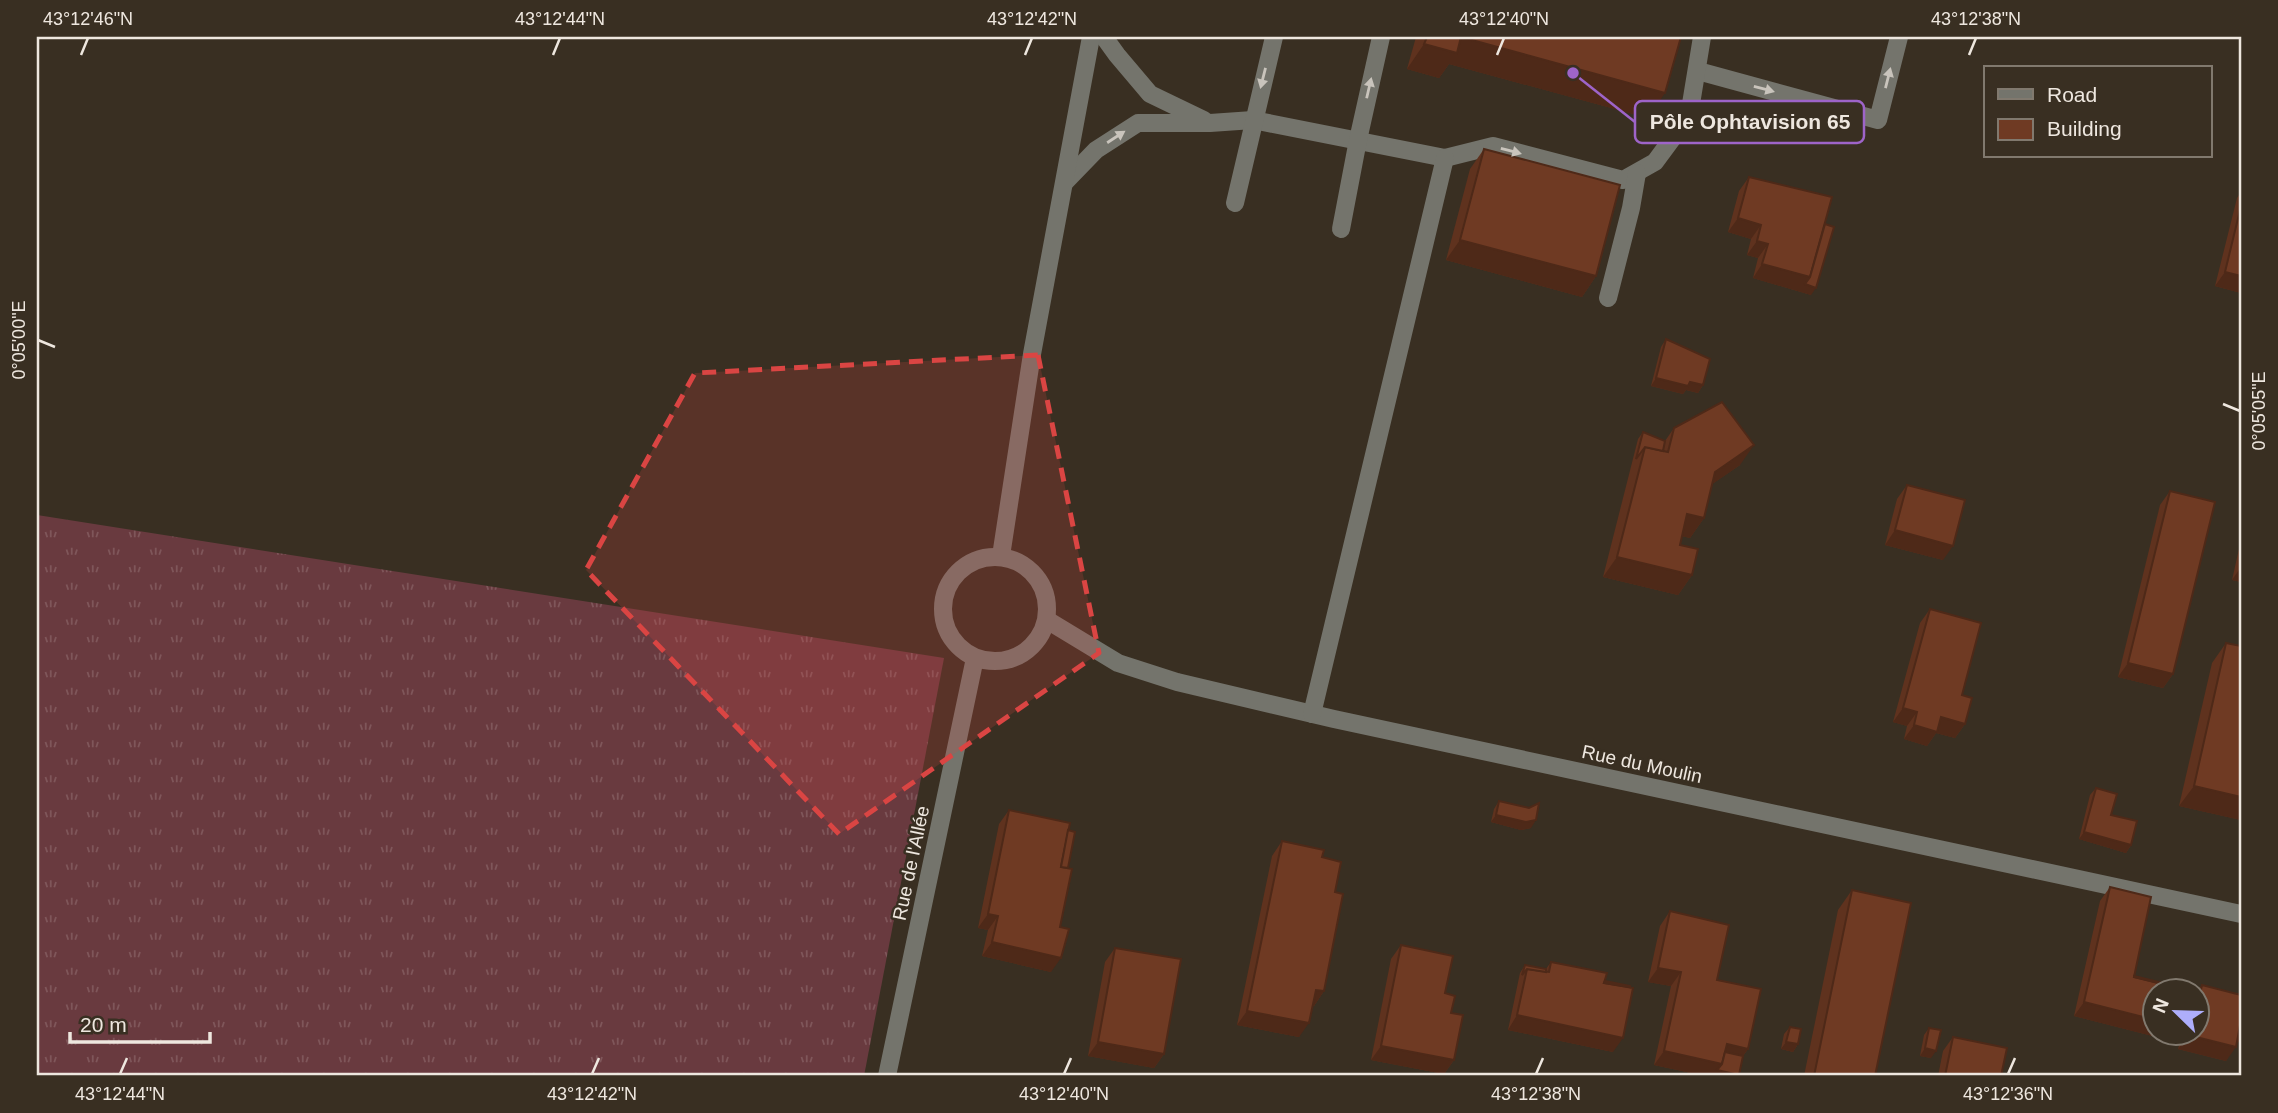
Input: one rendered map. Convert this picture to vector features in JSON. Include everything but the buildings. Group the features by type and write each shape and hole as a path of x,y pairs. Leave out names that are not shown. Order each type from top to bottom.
{"street":[{"path":"1001,556 1032,354 1091,37"},
{"path":"1104,37 1150,94 1210,123"},
{"path":"1235,203 1274,37"},
{"path":"1341,229 1357,140 1381,37"},
{"path":"1065,182 1096,150 1138,122 1210,123 1253,120 1445,158 1493,146 1623,180 1655,162 1689,116 1702,37"},
{"path":"1698,71 1878,120 1899,37"},
{"path":"1312,714 1445,158"},
{"path":"1608,298 1637,173"},
{"path":"1001,556 1017,561 1032,571 1043,586 1047,602 1047,620 1040,637 1027,650 1012,659 993,662 975,658 952,638 945,625 943,608 946,591 954,576 968,564 983,558 1001,556"},
{"name":"Rue du Moulin","path":"1047,620 1118,663 1177,682 1312,714 2241,914"},
{"name":"Rue de l'Allée","path":"887,1076 975,658"}],"highlighted area":[{"path":"1038,355 1099,653 839,834 586,570 695,373"}],"green space":[{"path":"37,515 944,658 864,1076 37,1076"}],"place":[{"name":"Pôle Ophtavision 65","path":"1573,73"}]}
